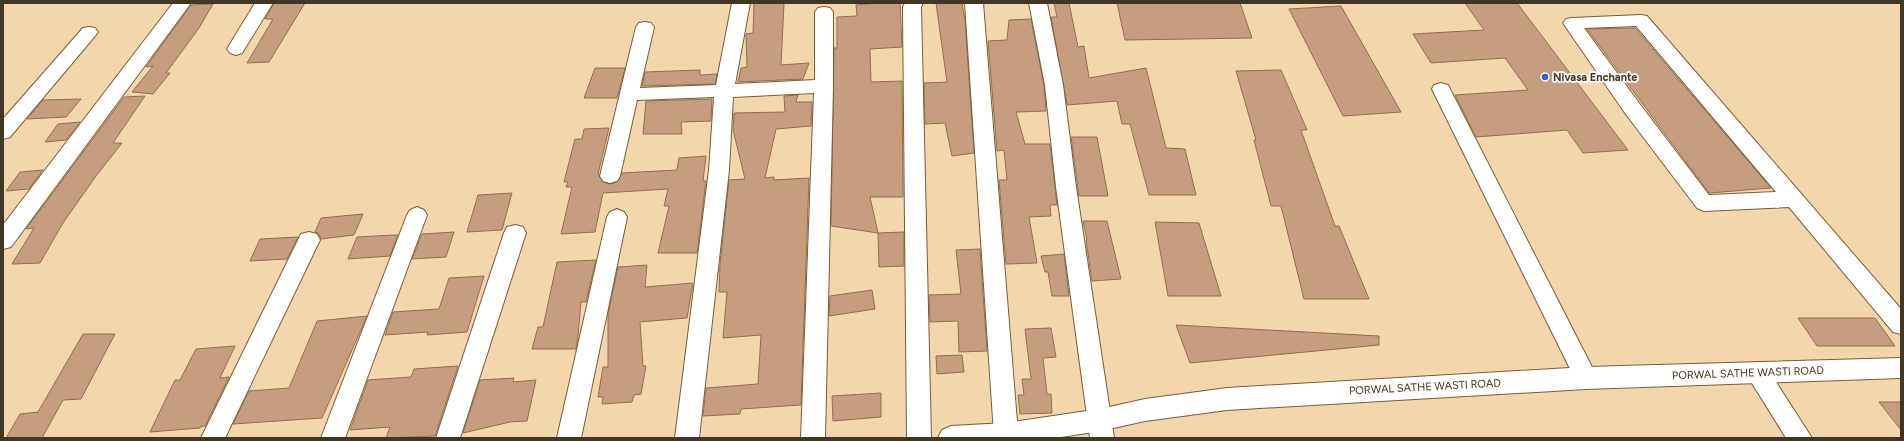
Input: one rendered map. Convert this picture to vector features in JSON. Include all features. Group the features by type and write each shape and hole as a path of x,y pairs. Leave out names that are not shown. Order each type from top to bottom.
{"street":[{"path":"3,241 182,3"},
{"path":"236,49 264,3"},
{"path":"687,438 718,170 724,91 741,3"},
{"path":"914,3 912,7 919,438"},
{"path":"974,3 1006,434"},
{"path":"1038,3 1054,85 1066,187 1101,429"},
{"path":"813,438 824,86 824,12"},
{"path":"1794,199 1704,203 1632,108 1572,23 1641,20 1794,199 1901,325"},
{"path":"610,176 631,94 645,28"},
{"path":"3,132 89,32"},
{"path":"631,94 824,86"},
{"path":"1441,89 1586,378"},
{"path":"333,438 417,215"},
{"path":"569,438 617,217"},
{"path":"448,438 515,233"},
{"path":"213,438 309,240"},
{"name":"PORWAL SATHE WASTI ROAD","path":"951,438 1101,429 1145,410 1228,399 1586,378 1901,368"},
{"path":"1757,372 1800,438"}],"building":[{"path":"274,3 305,3 269,62 247,63 273,19 265,19"},
{"path":"754,3 784,3 781,65 809,63 803,79 738,82 741,68 747,67 746,34 753,33"},
{"path":"900,3 902,47 870,49 871,82 902,81 903,197 870,197 878,233 831,226 834,48 837,48 837,17 857,16 856,5"},
{"path":"936,3 962,3 965,20 974,153 952,156 945,123 925,124 924,83 947,82"},
{"path":"1054,3 1069,3 1078,47 1084,46 1089,78 1146,68 1166,148 1185,149 1196,195 1149,195 1130,124 1122,124 1117,101 1067,105 1051,17 1057,17"},
{"path":"1117,3 1240,3 1252,38 1125,40"},
{"name":"Nivasa Enchante","path":"1465,3 1517,3 1628,150 1583,153 1567,130 1476,137 1455,95 1528,90 1505,58 1431,63 1413,34 1484,30"},
{"path":"213,4 199,28 166,73 170,73 153,94 132,92 153,66 146,67 191,5"},
{"path":"1341,6 1401,112 1343,116 1289,9"},
{"path":"1031,19 1044,85 1046,111 1016,112 1025,144 1050,144 1057,205 1050,205 1051,216 1029,217 1037,263 1006,264 999,180 1007,180 1004,150 997,151 988,41 1007,40 1009,20"},
{"path":"1635,28 1771,188 1709,193 1587,29"},
{"path":"595,68 625,68 617,98 584,98"},
{"path":"700,70 700,75 717,74 715,84 642,86 645,72"},
{"path":"1281,70 1307,130 1301,130 1335,226 1339,226 1369,299 1304,299 1281,206 1271,206 1254,140 1256,140 1236,71"},
{"path":"798,95 796,102 812,102 811,126 776,129 765,178 774,177 774,180 809,178 801,405 741,409 740,414 703,416 706,388 758,384 761,335 723,338 727,292 719,292 720,264 729,180 745,179 733,130 734,113 785,112 784,96"},
{"path":"145,96 113,143 122,143 96,176 63,223 40,263 12,264 34,228 26,229 124,97"},
{"path":"81,99 66,117 27,119 43,100"},
{"path":"712,99 711,121 681,122 682,134 643,134 646,101"},
{"path":"80,122 66,140 45,142 58,124"},
{"path":"609,128 598,174 603,182 610,184 617,182 622,173 677,170 679,158 706,156 703,181 706,181 697,253 658,253 669,206 664,206 668,189 603,193 595,232 561,234 572,187 566,187 568,182 564,182 575,139 582,139 584,129"},
{"path":"1071,137 1097,137 1108,196 1079,196"},
{"path":"43,170 29,189 6,191 20,172"},
{"path":"512,193 502,230 467,232 478,195"},
{"path":"363,214 354,235 321,239 318,233 315,232 321,218"},
{"path":"1083,221 1107,221 1121,279 1092,281"},
{"path":"1155,222 1199,223 1221,296 1168,296"},
{"path":"454,232 446,257 412,259 422,234"},
{"path":"904,232 904,266 879,267 878,233"},
{"path":"398,235 390,256 348,259 357,237"},
{"path":"298,237 287,259 250,261 260,239"},
{"path":"980,249 987,351 959,352 958,321 930,322 929,295 961,294 956,250"},
{"path":"1064,254 1069,296 1052,296 1048,272 1045,272 1041,256"},
{"path":"596,260 586,302 581,302 576,349 532,349 538,327 543,327 557,262"},
{"path":"647,265 645,287 693,283 687,318 640,322 643,366 646,366 641,394 634,395 632,402 602,404 603,397 598,397 603,367 608,367 608,314 618,267"},
{"path":"484,276 467,332 427,335 428,332 385,335 393,312 439,309 449,278"},
{"path":"872,290 875,309 829,316 830,296"},
{"path":"367,316 322,418 233,424 249,391 289,388 317,321"},
{"path":"1798,318 1875,318 1895,346 1817,346"},
{"path":"1176,325 1379,336 1379,345 1190,363"},
{"path":"1051,328 1056,357 1043,358 1047,394 1051,394 1052,413 1020,414 1018,395 1024,395 1022,379 1031,379 1025,329"},
{"path":"83,334 115,334 81,399 63,400 42,438 6,438 20,414 38,412"},
{"path":"235,346 220,378 229,377 205,426 200,428 150,432 175,380 180,380 196,349"},
{"path":"962,355 964,372 937,374 936,356"},
{"path":"458,366 435,436 386,438 390,427 350,430 368,380 411,377 414,369"},
{"path":"514,378 513,382 536,380 527,421 510,422 463,433 480,380"},
{"path":"881,393 881,417 833,421 832,396"},
{"path":"1879,402 1901,402 1901,430"}],"place":[{"name":"Nivasa Enchante","path":"1545,77"}]}
